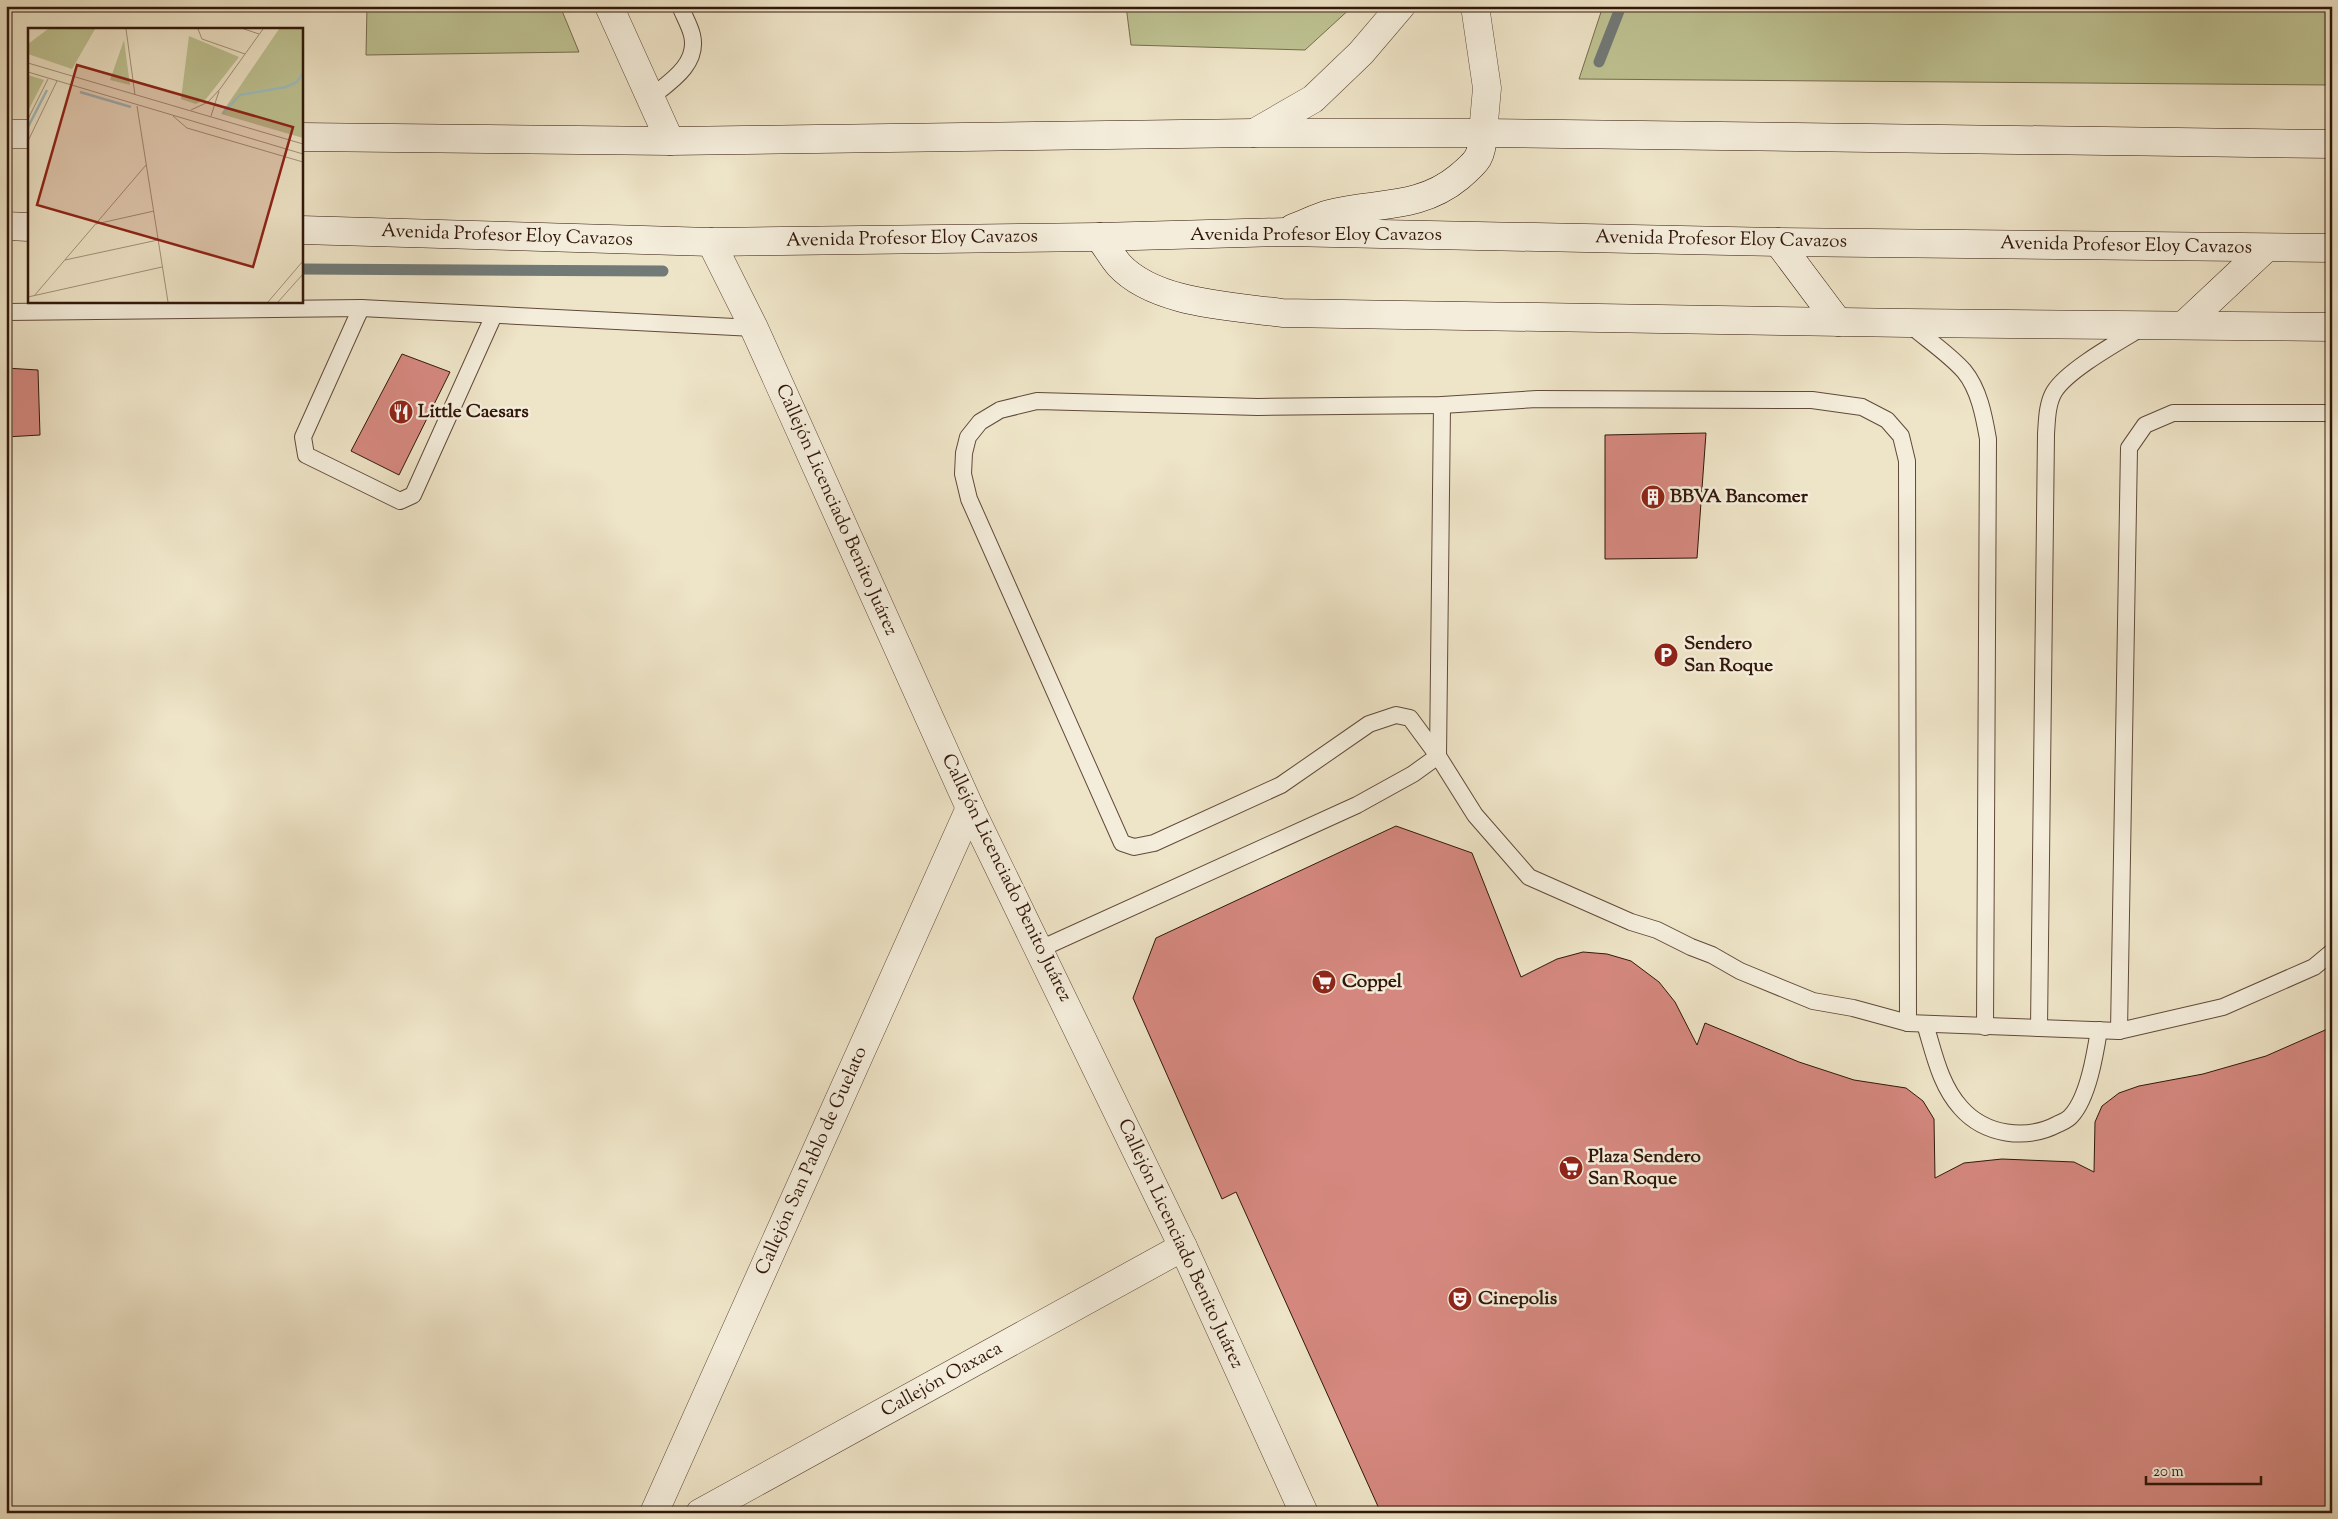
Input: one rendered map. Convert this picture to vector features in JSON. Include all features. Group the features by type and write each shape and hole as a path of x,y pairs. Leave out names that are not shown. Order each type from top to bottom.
{"main road":[{"path":"609,6 670,141"},
{"path":"1254,133 1313,99 1361,53 1401,6"},
{"path":"1285,232 1328,214 1423,198 1446,188 1478,161 1482,148 1487,88 1475,6"},
{"path":"302,137 670,141 1254,133 1483,133 2332,144"},
{"path":"6,134 28,134"},
{"path":"6,226 28,226"},
{"name":"Avenida Profesor Eloy Cavazos","path":"302,230 711,242 1099,237 1285,232 1778,242 2332,248"},
{"path":"1099,237 1120,265 1140,281 1163,291 1193,300 1282,313 1908,323 2332,327"},
{"name":"Callejón Licenciado Benito Juárez","path":"711,242 754,328 970,808 1183,1247 1304,1513"},
{"path":"1778,242 1838,322"},
{"path":"2184,325 2266,248"},
{"name":"Callejón San Pablo de Guelato","path":"654,1513 970,808"},
{"name":"Callejón Oaxaca","path":"700,1513 1183,1247"}],"lane":[{"path":"650,97 674,79 684,68 691,56 692,35 680,6"},
{"path":"6,312 361,308 754,328"},
{"path":"361,308 303,437 306,455 400,501 413,495 494,315"},
{"path":"1908,323 1964,371 1984,413 1988,439 1985,1027"},
{"path":"2039,1028 2046,434 2049,408 2054,391 2071,375 2093,358 2146,325"},
{"path":"1908,1023 1907,461 1901,436 1887,420 1862,407 1812,400 1537,400 1442,405 1258,407 1038,401 1000,410 980,422 968,437 964,453 963,474 969,499 1122,843 1134,847 1154,843 1281,785 1369,724 1396,715 1410,718 1438,756 1475,816 1529,877 1631,922 1657,930 1712,955 1740,971 1813,1001 1853,1008 1908,1023 2120,1031 2223,1006 2314,967 2332,952"},
{"path":"1438,756 1442,405"},
{"path":"2120,1031 2129,448 2145,425 2173,413 2332,413"},
{"path":"1040,949 1357,805 1413,774 1438,756"},
{"path":"1925,1024 1943,1080 1961,1108 1983,1126 2008,1134 2042,1132 2070,1117 2086,1088 2100,1030"}],"green space":[{"path":"367,6 560,6 579,52 366,55"},
{"path":"1126,6 1353,6 1305,50 1131,45"},
{"path":"1603,6 2332,6 2332,85 1579,79"}],"building":[{"name":"Little Caesars","path":"402,354 450,372 399,475 351,451"},
{"path":"6,368 38,370 40,435 6,437"},
{"name":"BBVA Bancomer","path":"1706,433 1697,558 1605,559 1605,435"},
{"name":"Plaza Sendero San Roque","path":"1396,826 1472,853 1521,977 1557,959 1583,952 1607,954 1631,961 1659,982 1675,1002 1697,1045 1705,1023 1799,1062 1854,1080 1906,1088 1923,1101 1934,1119 1935,1178 1964,1163 2002,1159 2074,1162 2094,1172 2095,1122 2102,1106 2119,1093 2139,1086 2203,1074 2266,1056 2332,1027 2332,1513 1381,1513 1236,1192 1222,1199 1133,998 1156,938"}],"waterway":[{"path":"1599,62 1621,6"},
{"path":"302,269 663,271"}],"place":[{"name":"Little Caesars","path":"401,412"},
{"name":"BBVA Bancomer","path":"1653,497"},
{"name":"Sendero San Roque","path":"1666,655"},
{"name":"Coppel","path":"1324,982"},
{"name":"Plaza Sendero San Roque","path":"1571,1168"},
{"name":"Cinepolis","path":"1460,1299"}]}
